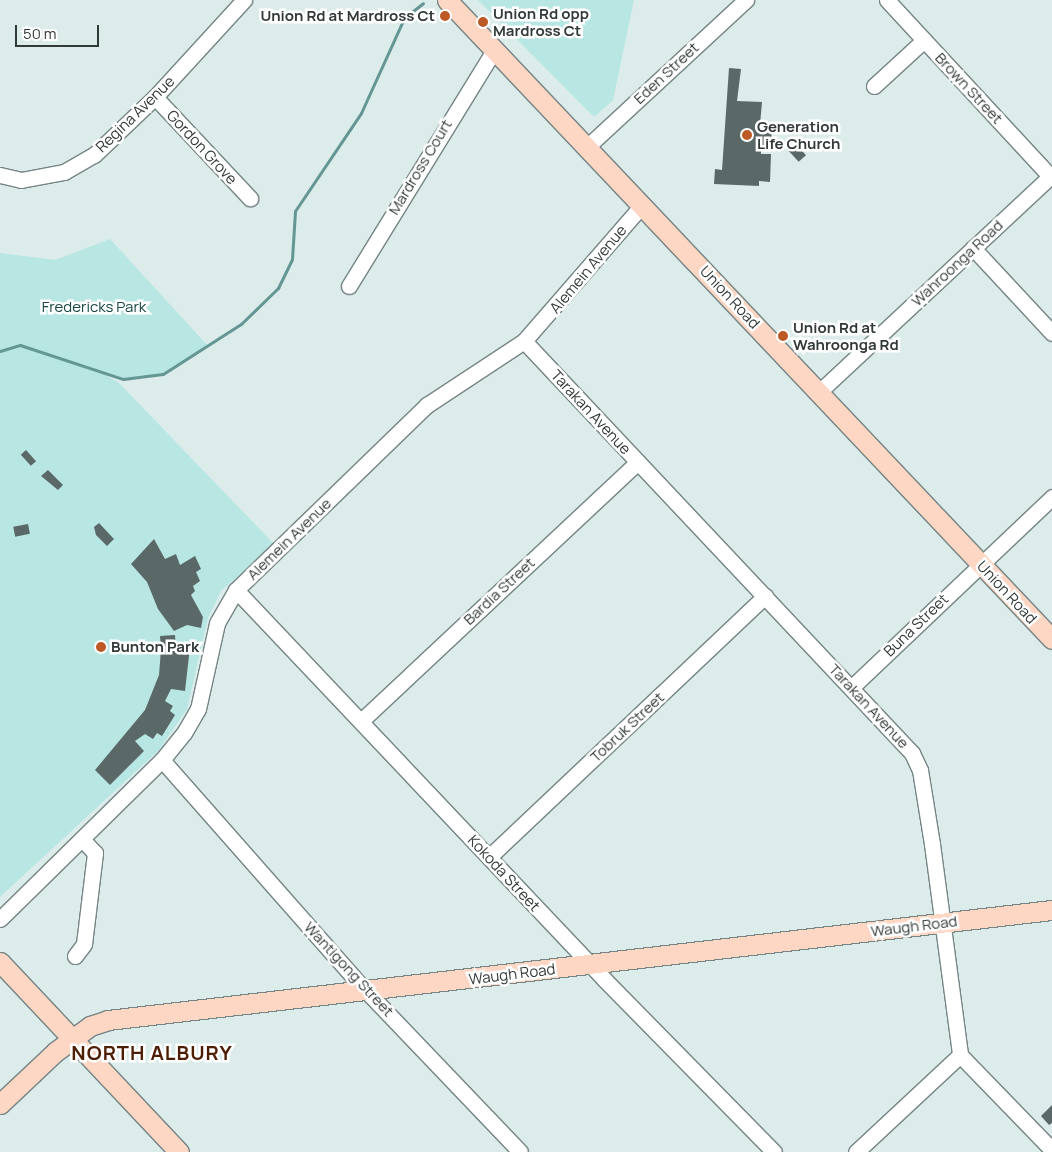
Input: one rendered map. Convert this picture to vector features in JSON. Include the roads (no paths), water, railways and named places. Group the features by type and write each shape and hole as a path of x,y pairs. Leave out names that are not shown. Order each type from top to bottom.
{"main road":[{"name":"Union Road","path":"447,0 643,204 1052,639"},
{"name":"Waugh Road","path":"0,1104 73,1039 90,1026 108,1020 1052,910"},
{"path":"0,962 179,1152"}],"street":[{"name":"Regina Avenue","path":"0,176 21,180 64,172 94,154 155,97 244,0"},
{"name":"Eden Street","path":"587,147 746,0"},
{"name":"Brown Street","path":"887,0 1051,175"},
{"path":"874,86 924,40"},
{"name":"Mardross Court","path":"349,286 494,50"},
{"name":"Gordon Grove","path":"155,97 250,198"},
{"name":"Wahroonga Road","path":"819,392 1051,175"},
{"name":"Alemein Avenue","path":"0,919 162,760 198,709 217,623 236,590 427,405 524,341 643,204"},
{"path":"972,248 1052,333"},
{"name":"Tarakan Avenue","path":"524,341 899,735 920,770 960,1055"},
{"name":"Bardia Street","path":"361,721 638,462"},
{"name":"Buna Street","path":"852,687 1052,497"},
{"name":"Kokoda Street","path":"236,590 591,965 774,1152"},
{"name":"Tobruk Street","path":"489,857 765,596"},
{"name":"Wantigong Street","path":"162,760 368,991 520,1152"},
{"path":"76,956 84,944 95,854 82,839"},
{"path":"856,1152 960,1055 1052,1150"}],"waterway":[{"path":"0,351 20,345 123,379 163,374 241,324 278,288 292,259 295,211 361,113 404,18 423,3"}],"place":[{"name":"Union Rd at Mardross Ct","path":"445,16"},
{"name":"Union Rd opp Mardross Ct","path":"483,22"},
{"name":"Generation Life Church","path":"747,135"},
{"name":"Union Rd at Wahroonga Rd","path":"783,336"},
{"name":"Bunton Park","path":"101,647"}],"district":[{"name":"NORTH ALBURY","path":"152,1052"}],"park label":[{"name":"Fredericks Park","path":"94,307"}]}
